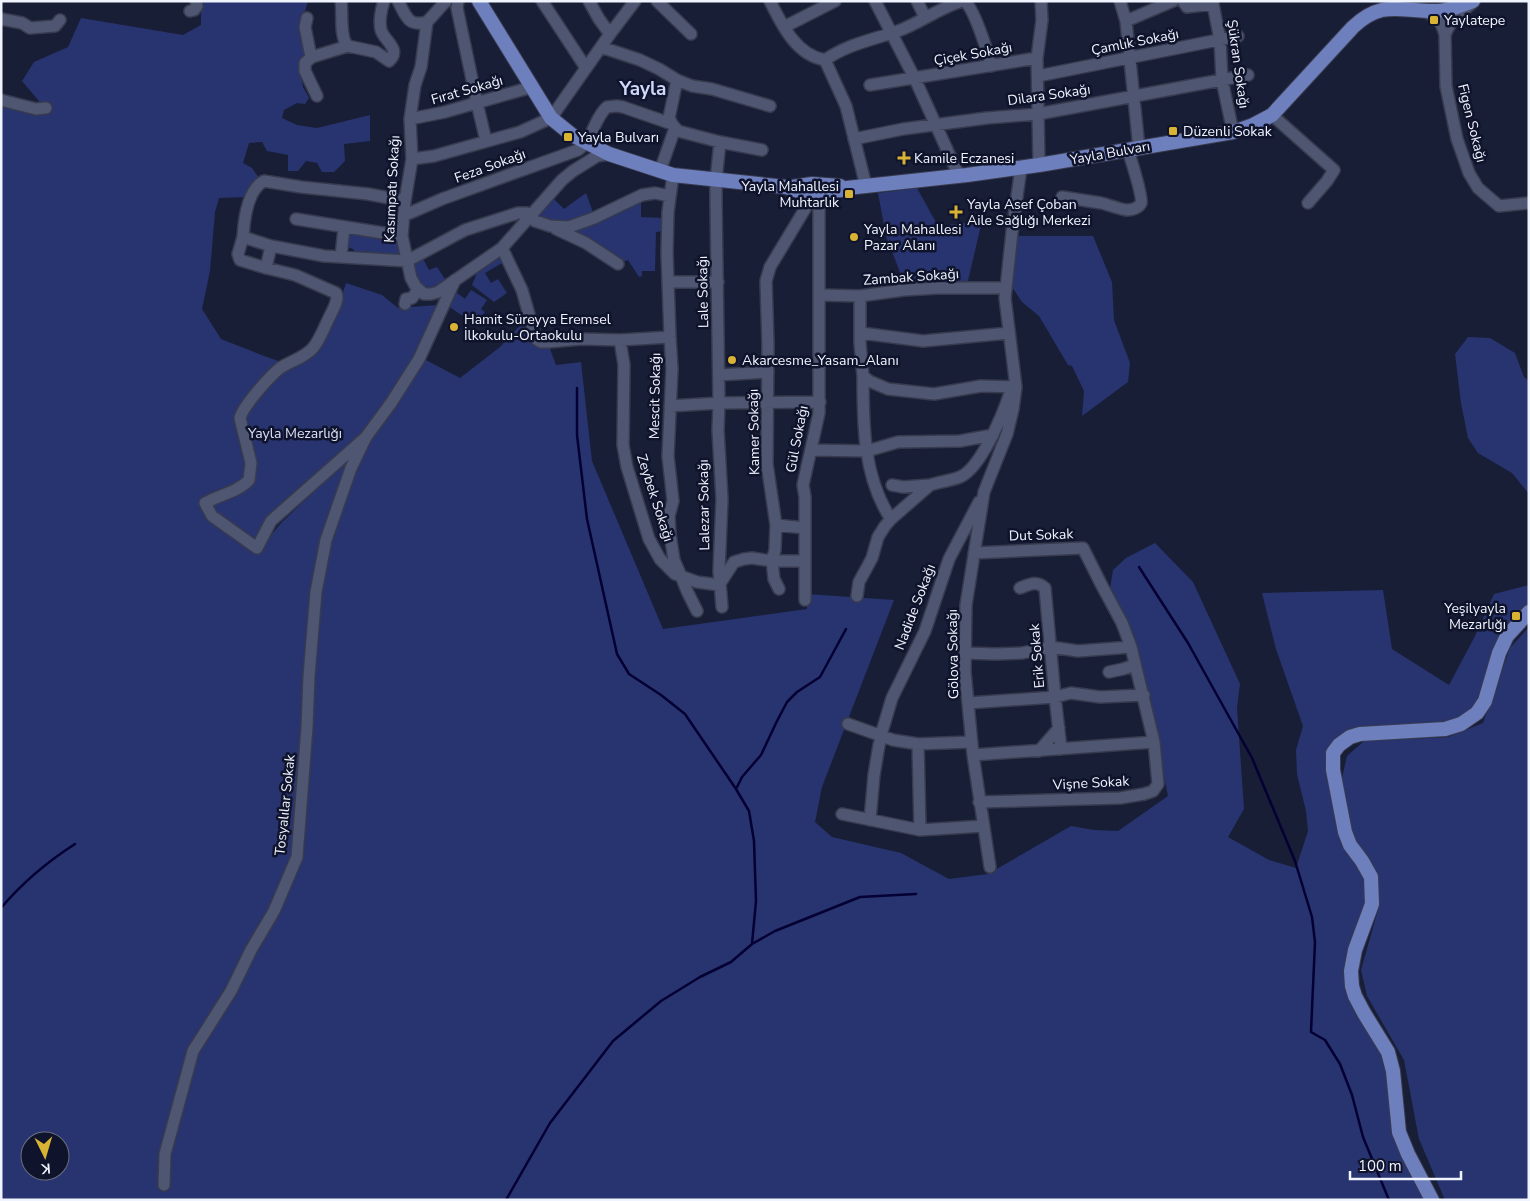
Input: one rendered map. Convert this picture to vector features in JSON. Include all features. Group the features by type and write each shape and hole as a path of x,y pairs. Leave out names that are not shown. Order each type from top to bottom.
{"main road":[{"name":"Yayla Bulvarı","path":"479,1 551,118 562,128 609,154 666,173 786,188 823,184 834,184 848,188"},
{"name":"Yayla Bulvarı","path":"786,188 803,194 834,192 848,188 1021,168 1233,132 1253,125 1272,115 1362,19 1382,8 1396,4 1435,11 1473,1"},
{"path":"1432,1200 1408,1154 1399,1132 1393,1071 1388,1052 1354,996 1351,971 1355,950 1372,904 1371,877 1350,845 1345,832 1333,770 1334,753 1339,745 1350,737 1360,734 1445,728 1461,724 1477,713 1485,700 1499,653 1507,636 1529,612"}],"street":[{"path":"341,1 342,36 348,46"},
{"path":"317,96 305,71 305,63 311,57 348,46 376,52 389,62 392,59 393,48 381,31 380,25 384,1"},
{"path":"398,1 410,21 419,24 427,22 446,1"},
{"path":"458,1 457,8 486,141"},
{"path":"542,1 586,68"},
{"path":"589,1 610,34"},
{"path":"412,159 434,156 520,132 551,118 635,1"},
{"path":"657,1 691,34"},
{"path":"770,1 784,27 798,46 808,54 825,60 840,50 898,31 925,17 964,2 977,24 991,66"},
{"path":"784,27 835,1"},
{"path":"875,1 915,79 959,176"},
{"path":"917,1 925,17"},
{"path":"1039,165 1037,58 1042,20 1042,1"},
{"path":"1062,197 1102,203 1126,210 1135,209 1140,204 1134,149 1130,58 1126,21 1120,1"},
{"path":"1126,21 1173,1"},
{"name":"Şükran Sokağı","path":"1183,1 1187,8 1213,4 1220,40 1222,80 1233,132"},
{"path":"1445,35 1448,26 1473,1"},
{"path":"1417,9 1436,17 1444,26 1445,35"},
{"path":"308,18 305,27 311,57"},
{"path":"1,19 22,23 30,28 55,26 60,20"},
{"name":"Kasımpatı Sokağı","path":"418,290 411,278 402,236 403,216 412,159 410,119 415,85 421,67 427,22"},
{"name":"Figen Sokağı","path":"1445,35 1446,86 1457,139 1469,172 1478,188 1498,206 1529,203"},
{"name":"Çamlık Sokağı","path":"1038,76 1238,36"},
{"path":"601,47 640,60 692,86 712,89 770,106"},
{"name":"Çiçek Sokağı","path":"870,85 1037,58"},
{"path":"825,60 846,106 866,186"},
{"name":"Dilara Sokağı","path":"854,139 903,129 987,118 1038,114 1248,75"},
{"name":"Mescit Sokağı","path":"677,80 669,118 673,126 666,173 670,196 667,233 672,369 668,463 672,501 669,516 674,560 697,611"},
{"name":"Fırat Sokağı","path":"410,119 432,115 532,87"},
{"path":"1,100 36,109 46,108"},
{"path":"586,142 607,106 624,107 673,126 678,131 762,150"},
{"path":"1272,115 1334,170 1308,203"},
{"name":"Feza Sokağı","path":"403,216 442,198 578,150 586,142"},
{"name":"Lale Sokağı","path":"720,142 716,180 720,403"},
{"path":"405,304 406,300 412,298 418,290 424,294 438,292 502,248 562,180 597,156 609,154"},
{"path":"892,485 903,487 930,485 959,478 966,474 976,463 993,435 1014,387 1005,298 1021,168"},
{"path":"405,202 368,194 264,181 261,182 252,194 244,214 243,237 238,254 240,260 295,274 336,293 337,300 318,340 312,348 302,357 278,369 241,413 240,418 251,463 249,480 230,492 217,496 205,503 212,516 257,548 272,521 366,437 391,403 419,359 455,280"},
{"path":"550,226 564,228 576,225 642,195 655,193 670,196"},
{"name":"Gül Sokağı","path":"806,600 805,496 803,485 820,402 818,365 819,210 818,201 814,194"},
{"name":"Kamer Sokağı","path":"779,589 774,579 772,561 775,550 776,525 767,464 766,280 770,267 814,194"},
{"path":"243,237 271,246 324,256 407,261 465,230 522,212 535,220 586,243 618,264"},
{"path":"296,219 402,236"},
{"path":"341,256 344,228"},
{"path":"266,268 271,246"},
{"path":"502,248 521,287 538,341 670,337"},
{"path":"668,282 718,282"},
{"name":"Zambak Sokağı","path":"819,295 860,296 938,288 1006,288"},
{"path":"860,296 863,411 867,451 875,490 890,519"},
{"path":"861,333 923,341 1009,333"},
{"name":"Zeybek Sokağı","path":"620,340 624,365 623,445 649,539 660,559 675,574 697,582 719,585"},
{"path":"719,375 768,372"},
{"path":"863,376 869,381 888,389 934,394 981,386 1014,387"},
{"name":"Gölova Sokağı","path":"990,867 973,756 968,703 965,653 966,605 984,492 1007,434 1013,409 1014,387"},
{"path":"670,406 720,403 820,402"},
{"name":"Lalezar Sokağı","path":"720,403 718,430 722,499 719,585 722,607"},
{"path":"811,450 867,451 898,442 960,441 993,435"},
{"name":"Tosyalılar Sokak","path":"164,1185 165,1154 194,1051 231,991 251,950 274,911 296,857 307,736 309,676 316,592 326,540 351,468 366,437"},
{"path":"857,596 860,582 872,558 878,537 890,519 930,485"},
{"name":"Nadide Sokağı","path":"870,820 874,775 881,735 892,698 925,631 949,559 984,492"},
{"path":"776,525 805,528"},
{"name":"Dut Sokak","path":"974,552 1083,548 1109,598"},
{"path":"719,585 734,562 744,558 772,561 805,561"},
{"name":"Erik Sokak","path":"1020,588 1035,583 1041,584 1045,588 1055,697 1062,749"},
{"name":"Vişne Sokak","path":"980,802 1120,798 1153,791 1158,784 1154,742 1131,646 1109,598"},
{"path":"965,653 995,654 1051,647 1078,651 1131,646"},
{"path":"1109,672 1135,665"},
{"path":"968,703 1055,697 1071,693 1100,697 1144,696"},
{"path":"848,724 893,740 918,744 972,742"},
{"path":"1039,751 1059,728"},
{"path":"973,756 1154,742"},
{"path":"918,744 920,830"},
{"path":"842,814 920,830 984,826"}],"green space":[{"name":"Yayla Mezarlığı","path":"201,1 308,1 301,25 306,55 299,65 303,87 309,98 305,104 297,103 284,110 282,118 297,125 317,128 370,115 370,141 344,144 345,161 334,172 322,172 317,163 306,161 298,171 288,171 288,155 267,151 262,142 249,143 243,163 252,168 259,178 247,197 219,198 215,212 210,271 202,309 221,339 293,366 340,302 346,283 382,295 398,308 437,305 416,354 372,425 281,508 264,544 281,523 380,427 426,360 460,378 500,347 526,319 531,344 549,346 556,365 581,362 592,461 663,629 807,609 807,594 894,600 822,787 815,822 832,837 901,853 949,879 988,874 1071,826 1094,830 1118,831 1168,796 1139,653 1109,595 1113,570 1126,558 1155,543 1193,582 1240,684 1237,708 1244,809 1228,837 1269,860 1296,868 1308,831 1306,811 1297,774 1296,750 1303,726 1276,649 1262,593 1383,590 1392,649 1449,685 1475,636 1494,594 1529,585 1529,608 1467,722 1357,730 1328,769 1367,894 1349,970 1389,1066 1399,1143 1429,1200 1,1200 1,107 42,115 44,107 22,81 34,62 68,47 81,18 183,35 201,25"},
{"path":"917,188 938,226 982,221 967,285 906,288 886,236 878,193"},
{"path":"586,193 594,215 563,224 540,218 540,215 554,199 564,209"},
{"path":"641,199 641,217 664,218 663,231 656,232 655,271 642,271 642,276 639,277 628,260 622,262 570,230"},
{"path":"350,231 397,239 400,254 397,256 356,253 353,249 345,246"},
{"path":"1016,236 1093,236 1112,282 1114,320 1130,363 1128,382 1082,416 1084,391 1072,366 1068,365 1039,316 1022,302 1010,284"},
{"path":"422,257 429,270 437,267 445,279 440,284 431,287 421,286 414,272 415,262"},
{"path":"500,257 502,263 485,273 491,283 498,279 507,293 494,302 472,285 478,270"},
{"path":"471,290 487,300 481,309 485,312 476,325 448,306 457,293 465,299"},
{"path":"1468,337 1490,338 1515,353 1524,377 1529,381 1529,494 1512,473 1478,453 1468,438 1461,403 1455,354"},
{"path":"1529,627 1529,1200 1445,1200 1419,1139 1404,1060 1367,996 1361,970 1378,910 1379,879 1355,843 1341,782 1347,756 1364,741 1448,737 1483,723 1510,648"}],"waterway":[{"path":"577,388 577,435 587,519 617,654 629,674 661,695 685,714 749,811 754,841 756,901 752,944"},
{"path":"1139,567 1188,643 1252,758 1295,861 1312,917 1315,942 1311,1032 1325,1040 1340,1064 1352,1095 1363,1137 1389,1200"},
{"path":"736,789 742,777 761,755 787,702 797,692 820,677 846,629"},
{"path":"1,908 35,873 75,844"},
{"path":"506,1200 550,1123 613,1041 661,1001 700,977 731,962 752,944 775,931 860,897 916,894"}],"place":[{"name":"Yaylatepe","path":"1434,20"},
{"name":"Düzenli Sokak","path":"1173,131"},
{"name":"Yayla Bulvarı","path":"568,137"},
{"name":"Kamile Eczanesi","path":"904,158"},
{"name":"Yayla Mahallesi Muhtarlık","path":"849,194"},
{"name":"Yayla Asef Çoban Aile Sağlığı Merkezi","path":"956,212"},
{"name":"Yayla Mahallesi Pazar Alanı","path":"854,237"},
{"name":"Hamit Süreyya Eremsel İlkokulu-Ortaokulu","path":"454,327"},
{"name":"Akarcesme_Yasam_Alanı","path":"732,360"},
{"name":"Yeşilyayla Mezarlığı","path":"1516,616"}],"district":[{"name":"Yayla","path":"643,89"}]}
